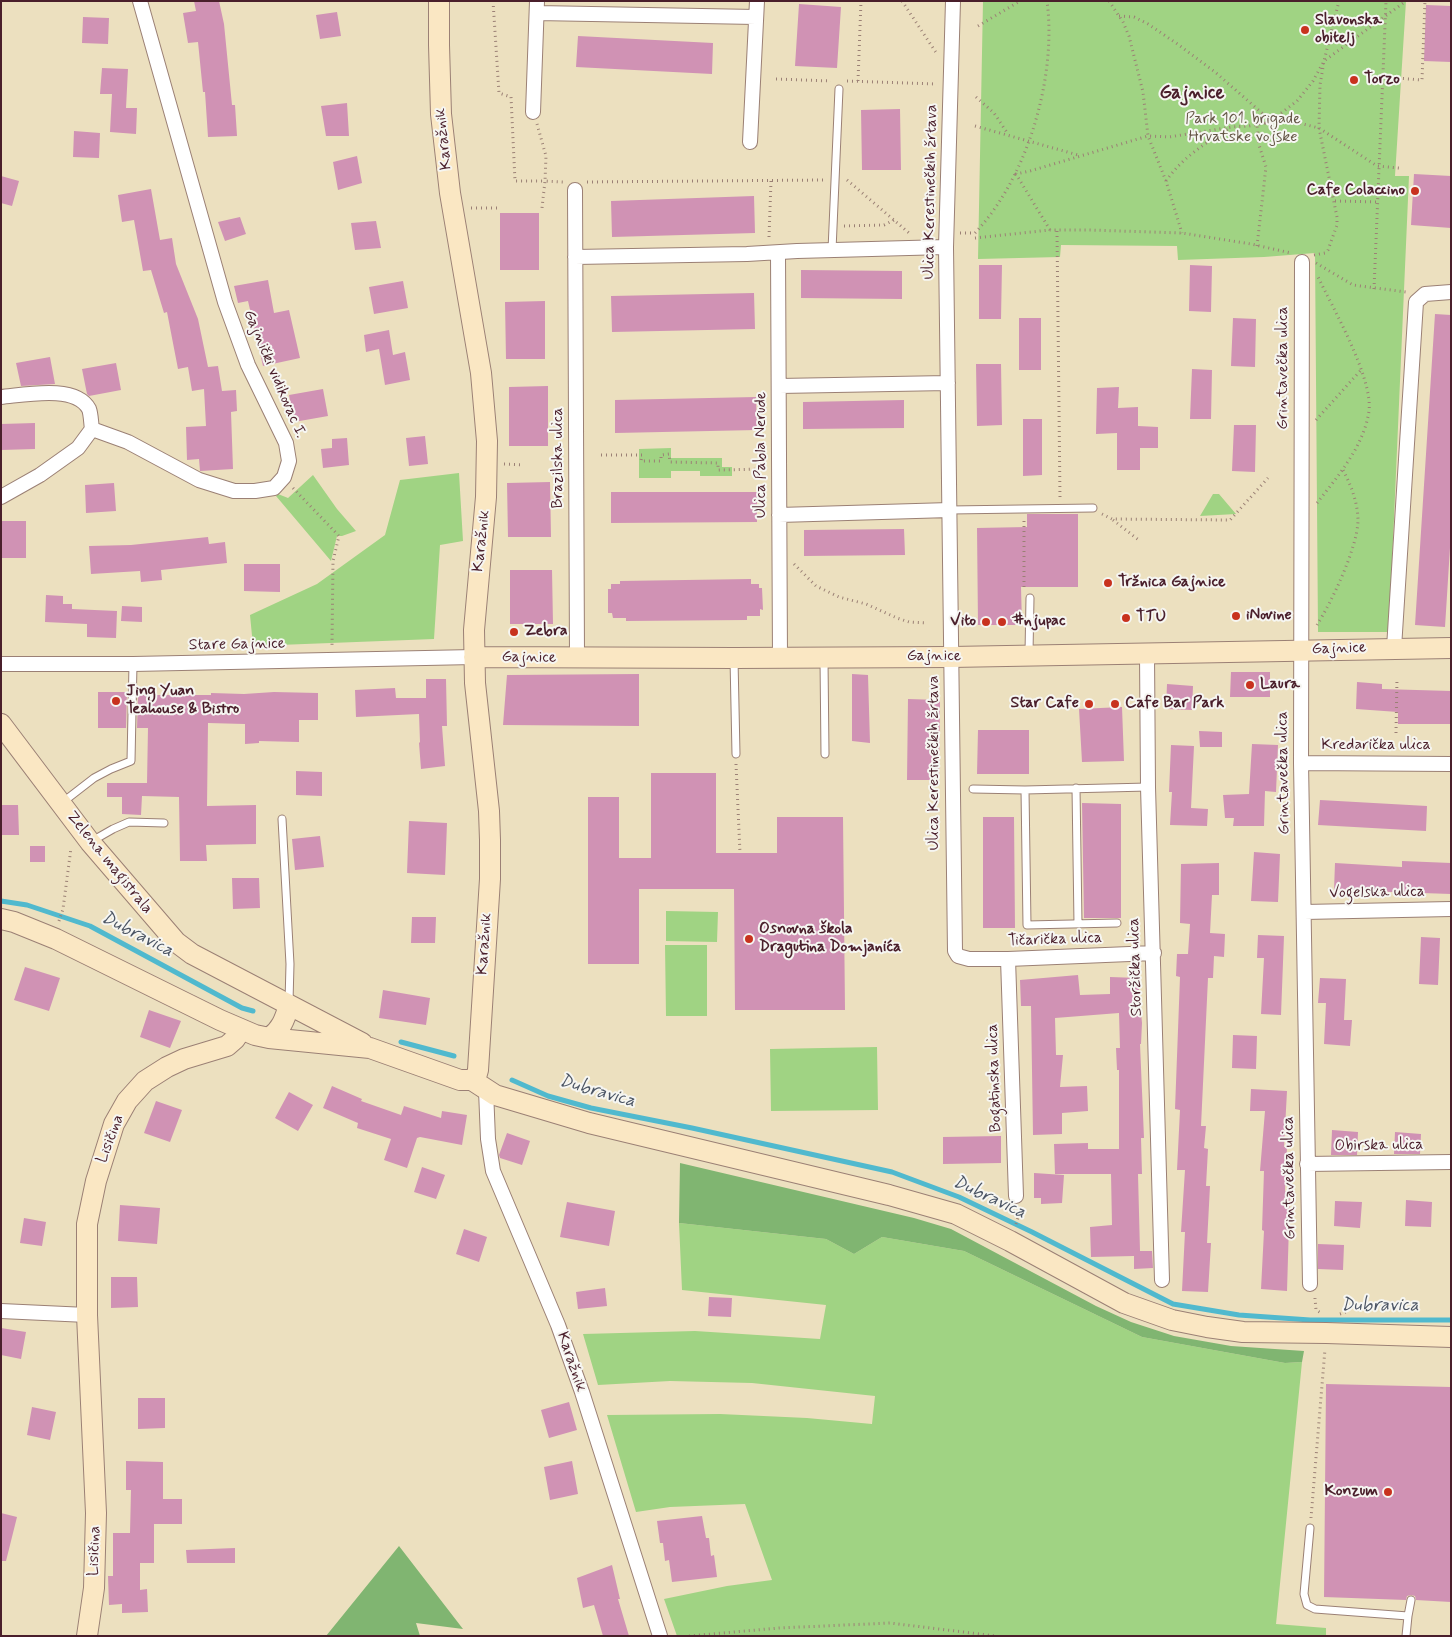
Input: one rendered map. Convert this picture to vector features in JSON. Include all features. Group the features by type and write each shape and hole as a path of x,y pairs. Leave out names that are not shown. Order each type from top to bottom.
{"street":[{"name":"Gajnički vidikovac I.","path":"140,1 225,302 248,365 286,443 289,461 284,478"},
{"name":"Karažnik","path":"440,1 441,114 450,193 481,373 487,441 486,497 475,610 474,657 475,683 489,811 490,879 478,1070 476,1077 488,1131 493,1170 558,1325 582,1392 660,1636"},
{"path":"750,142 757,1"},
{"name":"Ulica Kerestinečkih žrtava","path":"953,1 946,247 954,944 958,956"},
{"path":"533,112 537,7 642,8 756,17"},
{"name":"Brazilska ulica","path":"576,184 577,658"},
{"path":"575,257 774,247 832,250 946,247"},
{"name":"Ulica Pabla Nerude","path":"774,247 779,386 780,658"},
{"name":"Grintavečka ulica","path":"1305,258 1301,763 1310,1284"},
{"path":"1394,648 1416,302 1425,294 1451,292"},
{"path":"779,386 948,383"},
{"path":"1,397 59,393 76,396 89,410 92,429 78,448 40,475 1,497"},
{"path":"92,429 128,442 199,480 234,490 255,491 274,488 284,478"},
{"path":"780,515 950,510"},
{"name":"Gajnice","path":"474,657 951,657 1451,648"},
{"name":"Storžička ulica","path":"1147,654 1148,788 1162,1280"},
{"name":"Stare Gajnice","path":"1,664 133,664 474,657"},
{"name":"Zelena magistrala","path":"1,724 61,804 81,843 176,942 192,954 370,1048"},
{"name":"Kredarička ulica","path":"1301,763 1451,764"},
{"name":"Vogelska ulica","path":"1304,912 1451,909"},
{"path":"1,919 14,922 56,939 241,1030 269,1038 370,1048 479,1085 524,1104 604,1127 889,1195 956,1214 1124,1303 1172,1320 1243,1332 1451,1338"},
{"name":"Tičarička ulica","path":"958,956 963,958 1008,959 1154,954"},
{"name":"Bogatinska ulica","path":"1008,959 1016,1196"},
{"path":"269,1038 276,1034 282,1026 289,1005"},
{"name":"Lisičina","path":"87,1636 94,1588 96,1513 87,1315 88,1224 96,1181 114,1124 127,1101 145,1081 184,1059 227,1046 235,1040 241,1030"},
{"name":"Obirska ulica","path":"1307,1164 1451,1162"},
{"path":"1,1311 87,1315"}],"lane":[{"path":"832,250 839,89"},
{"path":"950,510 1093,508"},
{"path":"1027,595 1029,656"},
{"path":"824,657 825,754"},
{"path":"734,658 736,754"},
{"path":"61,804 94,778 111,769 131,762 133,664"},
{"path":"1076,788 1078,924"},
{"path":"973,789 1148,788"},
{"path":"1025,790 1027,925 1117,924"},
{"path":"282,819 291,984 289,1005"},
{"path":"81,843 129,822 164,823"},
{"path":"1310,1528 1304,1594 1307,1604 1315,1609 1408,1616"},
{"path":"1406,1636 1411,1600"}],"path":[{"path":"493,1 499,93 511,97 515,181 576,184 824,180"},
{"path":"858,81 861,1"},
{"path":"902,1 938,57"},
{"path":"978,26 1020,1"},
{"path":"976,233 984,224 1016,174 1029,140 1044,81 1048,51 1047,1"},
{"path":"1109,1 1129,36 1143,92 1148,136 1166,181 1182,233"},
{"path":"1374,289 1386,1"},
{"path":"1265,123 1298,101 1313,81 1324,61 1406,1"},
{"path":"1383,78 1422,80 1425,1"},
{"path":"1305,258 1325,253 1328,250 1337,225 1338,217 1319,128 1320,85 1324,61 1340,2"},
{"path":"1119,16 1134,17 1176,43 1215,72 1270,120"},
{"path":"776,79 942,84"},
{"path":"976,97 994,112 1008,135"},
{"path":"533,112 546,156 542,208"},
{"path":"1016,174 1148,136 1169,137 1265,123 1295,122 1319,128 1377,166 1399,168"},
{"path":"1257,124 1259,146 1266,167 1257,246"},
{"path":"975,126 1079,155"},
{"path":"1166,181 1172,171 1192,152 1232,127"},
{"path":"1016,174 1050,230"},
{"path":"844,177 915,238"},
{"path":"771,181 774,247"},
{"path":"1335,201 1378,202"},
{"path":"463,208 500,208"},
{"path":"840,226 884,225 894,220"},
{"path":"975,238 1050,230 1182,233 1257,246 1305,258 1353,285 1425,294"},
{"path":"1058,231 1060,508"},
{"path":"1316,504 1343,470 1364,430 1369,411 1367,388 1358,360 1318,275"},
{"path":"1311,426 1361,370"},
{"path":"601,455 642,455 642,461 660,462 661,455 670,454 670,462 718,463 718,470 768,469"},
{"path":"509,465 524,465"},
{"path":"1313,632 1338,584 1353,545 1358,522 1356,503 1349,481 1343,470"},
{"path":"284,478 339,536 333,561 332,638"},
{"path":"1112,519 1230,520 1268,478"},
{"path":"1093,508 1112,519 1140,541"},
{"path":"1024,518 1027,595"},
{"path":"790,560 816,586 839,597 866,604 910,622 927,623"},
{"path":"1396,733 1397,678"},
{"path":"736,754 740,853"},
{"path":"58,921 81,843"},
{"path":"1310,1284 1314,1294 1316,1310 1322,1314"},
{"path":"1332,1314 1342,1314 1349,1311"},
{"path":"1310,1528 1325,1348"},
{"path":"689,1636 778,1628 890,1623 996,1636"}],"green space":[{"name":"Park 101. brigade Hrvatske vojske","path":"983,1 1406,1 1395,176 1409,176 1389,632 1318,632 1315,253 1178,260 1177,246 1061,245 1060,257 978,259"},
{"path":"671,448 671,458 722,458 722,467 732,467 732,476 700,476 700,471 671,471 671,478 639,478 639,449"},
{"path":"459,473 463,541 440,545 434,639 253,646 250,615 317,584 385,535 400,480"},
{"path":"313,475 337,509 356,531 337,536 331,561 276,496 278,494 288,498"},
{"path":"1213,494 1219,494 1236,514 1200,516"},
{"path":"666,911 718,912 717,942 666,941"},
{"path":"665,945 707,945 707,1016 666,1016"},
{"path":"877,1047 878,1110 771,1111 770,1049"},
{"path":"680,1163 914,1218 951,1229 1096,1306 1131,1322 1174,1336 1231,1346 1304,1351 1302,1362 1285,1363 1142,1337 964,1251 882,1237 854,1254 826,1239 679,1223"},
{"path":"679,1223 826,1239 854,1254 882,1237 964,1251 1142,1337 1285,1363 1302,1362 1276,1624 1326,1628 1326,1636 677,1636 664,1599 727,1586 772,1580 745,1504 670,1507 636,1512 607,1415 720,1414 807,1418 872,1424 875,1396 752,1383 670,1381 598,1385 583,1334 695,1331 820,1339 826,1305 682,1290"},
{"path":"399,1546 463,1629 416,1623 420,1636 326,1636"}],"building":[{"path":"194,1 219,1 224,24 232,105 235,105 237,136 208,137 205,92 203,92 198,42 188,43 183,13 196,11"},
{"path":"799,4 841,7 837,68 795,66"},
{"path":"1426,5 1451,6 1451,62 1424,61"},
{"path":"337,12 341,36 320,39 316,15"},
{"path":"83,17 109,18 108,44 82,43"},
{"path":"578,36 713,43 712,74 576,67"},
{"path":"102,68 128,69 126,108 137,108 136,134 110,132 112,94 100,94"},
{"path":"347,103 349,136 326,136 321,106"},
{"path":"900,109 901,170 862,170 861,110"},
{"path":"74,131 100,133 99,158 73,157"},
{"path":"357,156 362,183 338,190 333,162"},
{"path":"1414,174 1451,176 1451,228 1411,225"},
{"path":"1,176 19,181 12,206 1,203"},
{"path":"151,189 160,240 172,238 176,264 198,319 208,367 218,366 222,391 236,390 237,411 231,412 233,469 200,471 199,459 187,460 186,427 206,426 204,389 192,391 188,367 178,369 167,312 164,313 151,270 143,271 134,220 122,222 118,195"},
{"path":"754,196 755,233 612,237 611,201"},
{"path":"500,213 539,213 539,270 500,270"},
{"path":"240,217 246,234 225,241 218,222"},
{"path":"376,221 381,248 355,250 351,223"},
{"path":"979,265 1002,265 1001,319 979,319"},
{"path":"1190,265 1212,266 1211,312 1189,311"},
{"path":"801,270 902,271 902,299 801,298"},
{"path":"268,280 274,313 289,310 300,358 263,366 248,301 238,303 234,286"},
{"path":"403,281 408,308 374,314 369,287"},
{"path":"754,293 755,329 612,332 611,296"},
{"path":"545,301 545,359 506,359 505,302"},
{"path":"1435,314 1451,315 1451,532 1445,627 1415,625"},
{"path":"1019,318 1041,318 1041,370 1019,370"},
{"path":"1233,318 1256,319 1255,367 1231,366"},
{"path":"389,330 393,355 405,352 410,380 385,385 379,349 366,352 364,335"},
{"path":"50,357 55,384 21,386 16,363"},
{"path":"116,363 121,390 89,396 82,369"},
{"path":"976,364 1001,364 1002,425 977,426"},
{"path":"1192,369 1212,370 1211,419 1190,419"},
{"path":"548,386 548,446 509,446 509,387"},
{"path":"1119,387 1118,408 1138,407 1138,426 1158,427 1158,448 1140,448 1140,470 1117,470 1117,433 1096,434 1097,388"},
{"path":"323,389 328,416 294,422 289,395"},
{"path":"756,397 757,430 615,433 615,400"},
{"path":"904,400 904,428 803,429 803,402"},
{"path":"1023,419 1042,419 1042,475 1023,476"},
{"path":"35,423 35,449 1,450 1,424"},
{"path":"1234,425 1256,425 1255,472 1232,471"},
{"path":"425,436 428,464 409,466 406,438"},
{"path":"347,438 349,465 323,468 321,449 332,448 332,439"},
{"path":"550,482 551,537 508,537 507,483"},
{"path":"114,483 116,511 86,513 85,485"},
{"path":"611,492 757,492 757,522 611,523"},
{"path":"1027,514 1078,514 1078,587 1021,587 1022,625 978,625 977,528 1027,527"},
{"path":"1,521 26,521 26,558 1,558"},
{"path":"904,529 905,555 804,556 804,530"},
{"path":"208,537 209,544 225,542 227,563 161,570 162,580 141,582 140,571 91,574 89,546 131,545"},
{"path":"244,564 280,564 280,592 244,591"},
{"path":"510,570 552,570 553,624 510,624"},
{"path":"751,579 751,584 759,584 759,588 762,588 763,610 760,609 760,616 747,616 747,620 626,621 626,618 613,618 612,613 608,613 608,589 611,589 611,584 620,584 620,581"},
{"path":"46,595 63,596 63,604 72,604 72,609 117,611 116,638 87,637 87,624 45,622"},
{"path":"122,606 142,607 142,622 121,621"},
{"name":"Laura","path":"1231,672 1270,672 1270,697 1230,697"},
{"path":"639,674 639,726 503,725 507,675"},
{"path":"852,674 868,675 870,743 852,741"},
{"path":"426,679 446,679 447,726 442,726 445,766 421,769 419,714 356,717 355,690 395,688 396,698 426,698"},
{"path":"1357,682 1382,684 1382,689 1451,691 1451,724 1398,724 1398,712 1356,709"},
{"path":"1167,684 1193,686 1192,710 1166,709"},
{"path":"98,692 127,692 126,728 98,728"},
{"path":"274,692 318,693 318,720 299,720 299,742 259,741 259,743 245,744 245,724 208,723 207,806 256,805 256,844 206,845 207,861 180,861 179,797 142,796 141,815 122,814 122,797 107,797 107,783 147,783 148,728 137,728 138,695 211,695 211,693 244,694"},
{"path":"908,699 940,700 939,780 907,780"},
{"path":"1122,707 1124,761 1082,762 1079,709"},
{"path":"978,730 1029,730 1029,774 977,774"},
{"path":"1199,731 1222,732 1222,747 1200,747"},
{"path":"1252,744 1278,745 1276,792 1265,791 1264,826 1233,826 1234,818 1225,818 1223,795 1249,794"},
{"path":"1171,745 1194,746 1191,808 1208,809 1207,826 1170,825 1172,792 1169,792"},
{"path":"296,771 322,772 322,796 296,795"},
{"path":"651,773 716,773 716,853 777,853 777,817 843,817 845,1010 735,1010 734,889 639,889 639,964 588,964 588,797 619,797 619,858 651,858"},
{"path":"1320,800 1427,806 1426,831 1318,825"},
{"path":"1082,803 1121,804 1121,918 1084,918"},
{"path":"1,805 18,805 19,835 1,835"},
{"path":"983,817 1014,817 1015,928 983,928"},
{"path":"409,821 447,823 445,875 407,873"},
{"path":"320,836 324,867 295,870 292,839"},
{"path":"30,846 45,846 45,862 30,862"},
{"path":"1254,852 1280,854 1278,902 1251,901"},
{"path":"1402,861 1451,863 1451,894 1334,890 1335,863 1402,867"},
{"path":"1219,863 1219,895 1212,895 1210,933 1225,934 1224,957 1214,956 1213,978 1208,978 1201,1126 1206,1126 1204,1148 1208,1149 1206,1186 1210,1186 1207,1243 1211,1243 1208,1292 1182,1291 1185,1232 1181,1232 1185,1170 1177,1170 1180,1110 1175,1109 1180,977 1176,976 1177,954 1188,954 1190,924 1180,923 1181,864"},
{"path":"232,878 259,878 260,908 233,909"},
{"path":"412,917 436,917 435,943 411,943"},
{"path":"1258,935 1284,936 1281,1015 1261,1014 1264,958 1257,958"},
{"path":"1421,937 1440,938 1438,985 1419,984"},
{"path":"25,967 60,978 49,1011 14,1000"},
{"path":"1078,975 1080,995 1110,994 1110,977 1139,978 1142,1023 1140,1044 1144,1138 1141,1138 1142,1174 1138,1174 1140,1251 1152,1251 1153,1268 1134,1269 1134,1256 1091,1257 1090,1227 1112,1225 1111,1174 1055,1174 1054,1144 1088,1143 1088,1149 1119,1149 1119,1070 1117,1070 1116,1048 1120,1048 1119,1013 1055,1018 1056,1055 1063,1055 1060,1087 1087,1086 1088,1111 1062,1113 1062,1134 1033,1135 1031,1006 1021,1006 1020,980"},
{"path":"1320,978 1346,979 1344,1020 1352,1020 1350,1046 1324,1044 1326,1003 1318,1003"},
{"path":"383,990 430,998 426,1025 379,1018"},
{"path":"149,1010 181,1021 170,1048 140,1037"},
{"path":"1233,1035 1257,1036 1256,1069 1232,1068"},
{"path":"332,1086 362,1099 361,1101 401,1115 404,1106 441,1118 442,1111 467,1115 462,1145 420,1137 417,1138 407,1168 384,1160 391,1139 357,1128 358,1123 323,1108"},
{"path":"1251,1089 1287,1091 1284,1147 1287,1147 1285,1191 1290,1191 1287,1291 1261,1289 1264,1231 1262,1230 1264,1171 1260,1171 1265,1111 1250,1111"},
{"path":"289,1092 313,1105 298,1131 275,1118"},
{"path":"156,1101 182,1110 170,1142 144,1133"},
{"path":"1332,1130 1358,1132 1357,1155 1331,1155"},
{"path":"1395,1132 1421,1134 1420,1154 1394,1154"},
{"path":"507,1133 530,1141 522,1165 500,1158 499,1155"},
{"path":"1001,1136 1001,1163 943,1164 943,1137"},
{"path":"422,1167 445,1175 436,1199 414,1192"},
{"path":"1034,1173 1064,1175 1062,1203 1041,1204 1041,1198 1034,1198"},
{"path":"1406,1200 1432,1202 1431,1227 1405,1226"},
{"path":"1335,1201 1362,1202 1360,1228 1334,1226"},
{"path":"567,1202 615,1211 609,1246 560,1237"},
{"path":"120,1205 160,1208 157,1244 118,1241"},
{"path":"24,1218 46,1222 42,1246 20,1243"},
{"path":"464,1229 487,1237 479,1262 456,1254"},
{"path":"1318,1244 1344,1245 1343,1270 1318,1269"},
{"path":"111,1277 137,1277 138,1307 111,1308"},
{"path":"605,1288 607,1306 578,1309 576,1292"},
{"path":"709,1297 732,1298 731,1317 708,1316"},
{"path":"1,1328 26,1332 21,1359 1,1355"},
{"name":"Konzum","path":"1326,1384 1451,1387 1451,1602 1416,1600 1415,1596 1411,1595 1407,1596 1406,1600 1324,1597"},
{"path":"138,1398 165,1398 165,1428 138,1429"},
{"path":"569,1402 577,1430 549,1438 541,1410"},
{"path":"32,1407 56,1412 50,1440 27,1435"},
{"path":"126,1461 163,1462 163,1499 182,1499 182,1524 154,1524 154,1563 140,1563 140,1590 147,1589 148,1612 122,1613 122,1604 109,1605 108,1576 113,1576 113,1533 130,1533 131,1490 126,1490"},
{"path":"572,1461 578,1494 550,1500 544,1467"},
{"path":"1,1513 17,1517 6,1561 1,1561"},
{"path":"702,1516 706,1538 709,1538 711,1556 714,1555 717,1577 672,1582 669,1560 665,1561 663,1543 660,1543 657,1521"},
{"path":"235,1548 235,1563 187,1563 186,1550"},
{"path":"612,1565 620,1599 618,1599 629,1636 603,1636 594,1605 583,1608 577,1578"}],"waterway":[{"name":"Dubravica","path":"1,901 27,905 90,926 242,1008 253,1011"},
{"name":"Dubravica","path":"401,1042 454,1056"},
{"name":"Dubravica","path":"512,1080 548,1096 591,1108 892,1172 959,1197 1173,1304 1239,1315 1310,1320 1451,1320"}],"place":[{"name":"Slavonska obitelj","path":"1305,30"},
{"name":"Torzo","path":"1354,80"},
{"name":"Cafe Colaccino","path":"1415,191"},
{"name":"Tržnica Gajnice","path":"1108,583"},
{"name":"iNovine","path":"1236,616"},
{"name":"TTU","path":"1126,618"},
{"name":"Vito","path":"986,622"},
{"name":"#njupac","path":"1002,622"},
{"name":"Zebra","path":"514,632"},
{"name":"Laura","path":"1250,685"},
{"name":"Jing Yuan Teahouse & Bistro","path":"116,701"},
{"name":"Star Cafe","path":"1089,704"},
{"name":"Cafe Bar Park","path":"1115,704"},
{"name":"Osnovna škola Dragutina Domjanića","path":"749,939"},
{"name":"Konzum","path":"1388,1492"}],"district":[{"name":"Gajnice","path":"1192,94"}]}
